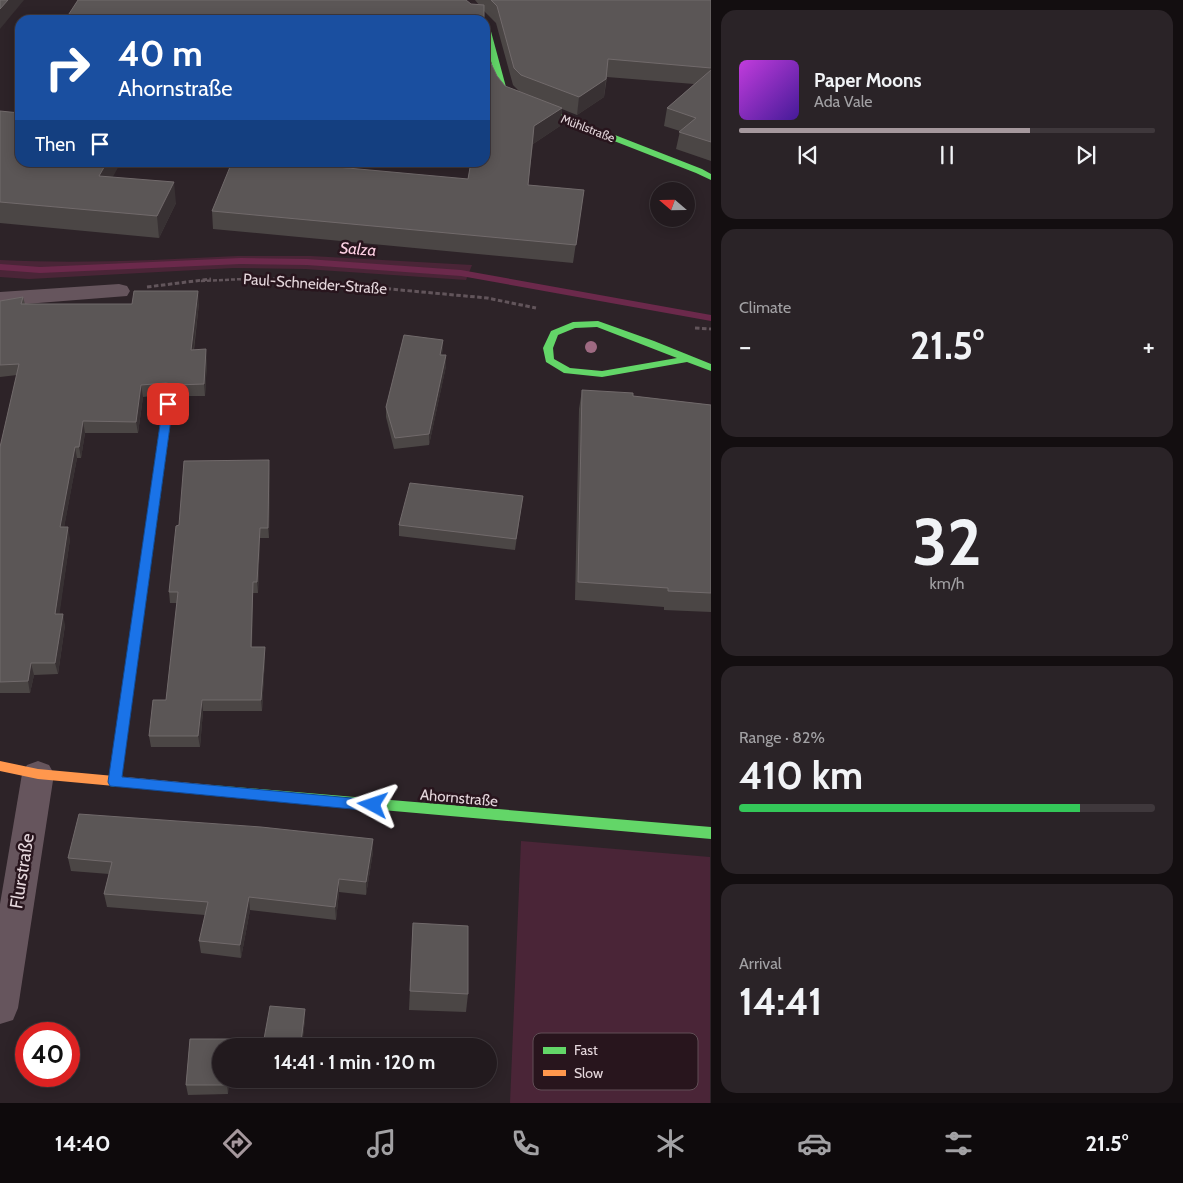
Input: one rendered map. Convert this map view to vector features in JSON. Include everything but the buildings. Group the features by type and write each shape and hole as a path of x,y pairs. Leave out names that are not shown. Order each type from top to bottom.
{"street":[{"name":"Mühlstraße","path":"490,50 502,88 512,98 699,170 710,178"},
{"path":"0,299 120,290"},
{"path":"686,360 602,374 568,371 548,360 548,348 554,333 573,325 598,324 651,343 686,360 710,368"},
{"path":"115,782 168,404"},
{"path":"0,766 38,774"},
{"name":"Ahornstraße","path":"38,774 710,833"},
{"name":"Flurstraße","path":"0,1008 38,774"}],"path":[{"name":"Paul-Schneider-Straße","path":"120,290 215,279 266,278 486,298 598,324"}],"shaded area":[{"path":"237,256 311,256 472,265 466,280 305,269 233,268 29,279 0,277 0,260 89,262"},
{"path":"521,841 710,857 710,1103 510,1103"}],"waterway":[{"name":"Salza","path":"0,267 40,270 241,261 307,262 461,273 711,318"}],"traffic: fast":[{"path":"490,43 502,88 512,98 699,171 711,178"},
{"path":"686,359 602,374 568,371 549,360 548,348 554,333 573,325 598,324 651,343 711,368"},
{"path":"115,782 168,404"},
{"path":"212,790 711,833"}],"traffic: slow":[{"path":"0,766 38,774 212,790"}],"route":[{"path":"168,404 115,782 373,805"}]}
